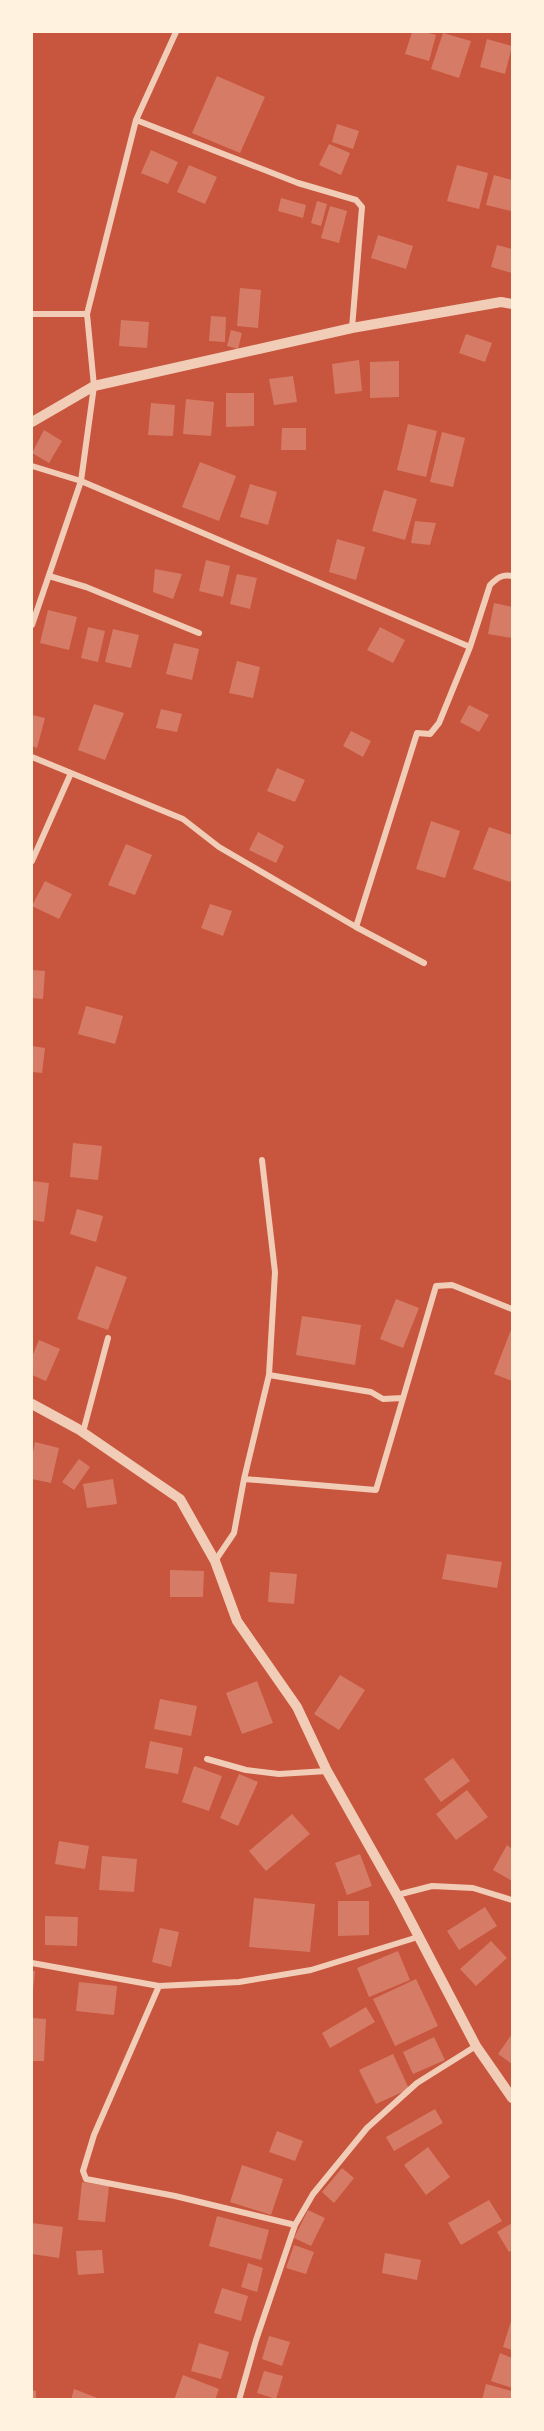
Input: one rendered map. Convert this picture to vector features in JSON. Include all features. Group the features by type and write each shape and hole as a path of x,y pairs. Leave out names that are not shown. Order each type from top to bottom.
{"street":[{"path":"32,626 81,480 94,386 87,314 136,120 176,32"},
{"path":"136,120 298,183 356,200 362,207 352,328"},
{"path":"32,422 94,386 352,328 501,302 513,304"},
{"path":"32,314 87,314"},
{"path":"32,466 81,480 470,647"},
{"path":"356,927 417,733 430,734 440,723 470,647 490,585 497,578 505,575 513,576"},
{"path":"49,576 86,587 199,633"},
{"path":"32,757 183,819 219,848 356,927 424,963"},
{"path":"32,861 71,773"},
{"path":"215,1561 234,1533 244,1479 269,1375 275,1272 262,1160"},
{"path":"244,1479 376,1490 436,1286 452,1285 513,1309"},
{"path":"83,1432 108,1338"},
{"path":"269,1375 371,1392 383,1399 403,1398"},
{"path":"32,1404 83,1432 180,1498 215,1561 237,1621 297,1707 327,1771 397,1895 476,2046 513,2098"},
{"path":"207,1759 246,1770 279,1774 327,1771"},
{"path":"397,1895 432,1886 473,1888 513,1900"},
{"path":"32,1963 159,1986 238,1982 311,1970 418,1937"},
{"path":"159,1986 94,2135 83,2171 86,2179 175,2196 295,2225"},
{"path":"239,2400 256,2340 295,2225 313,2194 367,2128 417,2083 476,2046"}],"building":[{"path":"412,32 436,35 429,61 405,54"},
{"path":"443,33 471,41 459,78 431,69"},
{"path":"487,39 512,46 505,74 480,67"},
{"path":"217,76 265,97 240,153 192,133"},
{"path":"337,124 359,131 353,149 332,142"},
{"path":"329,144 350,153 341,175 319,165"},
{"path":"151,150 178,162 168,184 141,173"},
{"path":"189,165 217,177 205,204 177,192"},
{"path":"457,165 488,173 479,209 447,201"},
{"path":"494,175 512,180 511,211 486,205"},
{"path":"281,198 306,205 303,218 278,211"},
{"path":"317,201 327,204 321,226 311,223"},
{"path":"330,206 347,211 339,243 321,238"},
{"path":"378,235 413,246 406,269 371,258"},
{"path":"497,245 512,249 512,273 491,267"},
{"path":"240,288 261,290 258,328 237,326"},
{"path":"211,316 226,317 225,342 209,341"},
{"path":"121,320 149,322 147,348 119,346"},
{"path":"231,330 242,333 238,349 227,346"},
{"path":"466,334 492,343 485,362 459,353"},
{"path":"359,360 362,391 335,394 332,364"},
{"path":"399,361 399,397 370,398 370,362"},
{"path":"293,376 297,402 274,405 269,379"},
{"path":"226,393 254,393 254,426 226,427"},
{"path":"186,399 214,402 211,436 183,434"},
{"path":"151,403 175,405 173,436 148,435"},
{"path":"408,424 437,431 426,477 397,470"},
{"path":"282,428 306,428 306,450 281,450"},
{"path":"44,430 62,441 49,463 32,453"},
{"path":"442,432 465,438 453,487 430,482"},
{"path":"200,462 236,476 219,521 182,507"},
{"path":"250,484 277,492 268,525 240,517"},
{"path":"384,490 417,499 405,540 372,531"},
{"path":"415,521 436,523 430,545 411,543"},
{"path":"337,539 365,547 356,580 329,572"},
{"path":"206,560 230,566 223,597 199,591"},
{"path":"155,569 182,574 173,599 153,592"},
{"path":"237,574 257,578 250,609 230,604"},
{"path":"494,603 512,607 512,638 488,634"},
{"path":"48,610 77,617 69,650 40,643"},
{"path":"88,627 105,631 98,662 81,658"},
{"path":"380,627 405,640 393,663 367,650"},
{"path":"113,629 139,635 131,668 105,662"},
{"path":"174,643 199,649 192,680 166,674"},
{"path":"237,661 260,667 253,698 229,693"},
{"path":"94,704 124,713 105,760 78,750"},
{"path":"469,705 489,715 479,732 460,722"},
{"path":"161,709 182,714 177,732 156,728"},
{"path":"32,715 45,718 37,748 32,746"},
{"path":"351,731 371,741 363,757 343,746"},
{"path":"277,768 305,780 295,802 267,791"},
{"path":"431,821 460,831 445,878 416,869"},
{"path":"489,827 512,835 510,882 473,869"},
{"path":"258,832 284,846 276,863 249,850"},
{"path":"126,844 152,855 135,895 108,885"},
{"path":"45,881 72,894 59,919 32,906"},
{"path":"210,904 232,911 223,936 201,928"},
{"path":"32,970 45,971 43,999 32,998"},
{"path":"86,1006 123,1016 115,1044 78,1034"},
{"path":"32,1046 45,1048 42,1073 32,1072"},
{"path":"73,1143 102,1146 98,1180 70,1177"},
{"path":"32,1181 49,1183 44,1222 32,1220"},
{"path":"77,1209 103,1216 96,1242 70,1234"},
{"path":"96,1266 127,1277 108,1330 77,1319"},
{"path":"396,1299 419,1308 403,1348 380,1339"},
{"path":"302,1316 361,1325 355,1365 296,1355"},
{"path":"512,1327 512,1381 494,1374"},
{"path":"39,1340 60,1349 46,1381 32,1375 32,1357"},
{"path":"35,1442 59,1448 51,1483 32,1479"},
{"path":"79,1459 90,1467 74,1490 62,1482"},
{"path":"113,1479 117,1504 87,1508 83,1484"},
{"path":"447,1554 502,1562 497,1588 442,1579"},
{"path":"170,1570 204,1571 203,1597 170,1597"},
{"path":"270,1572 297,1574 294,1604 268,1602"},
{"path":"340,1675 365,1690 339,1730 314,1714"},
{"path":"257,1681 273,1723 242,1734 226,1693"},
{"path":"160,1699 197,1706 191,1736 154,1729"},
{"path":"150,1741 183,1748 178,1774 145,1768"},
{"path":"453,1758 470,1781 441,1802 424,1779"},
{"path":"194,1766 222,1776 209,1811 182,1802"},
{"path":"239,1774 258,1782 238,1826 220,1818"},
{"path":"467,1790 488,1817 456,1840 436,1814"},
{"path":"292,1814 310,1834 266,1871 249,1851"},
{"path":"59,1841 89,1846 85,1869 55,1864"},
{"path":"507,1845 512,1849 512,1881 493,1870"},
{"path":"360,1854 372,1886 347,1895 335,1863"},
{"path":"102,1856 137,1859 134,1892 99,1890"},
{"path":"254,1898 315,1904 310,1952 249,1947"},
{"path":"338,1901 369,1901 369,1935 338,1936"},
{"path":"485,1907 497,1926 459,1950 447,1931"},
{"path":"45,1916 78,1917 77,1946 45,1945"},
{"path":"160,1928 179,1932 171,1967 152,1962"},
{"path":"491,1941 507,1958 476,1986 460,1969"},
{"path":"398,1951 410,1980 369,1997 357,1968"},
{"path":"32,1971 35,1971 33,1990 32,1990"},
{"path":"416,1979 438,2026 395,2046 373,1999"},
{"path":"79,1982 117,1986 114,2015 76,2011"},
{"path":"366,2007 375,2022 330,2048 322,2033"},
{"path":"32,2018 46,2019 44,2061 32,2061"},
{"path":"512,2034 512,2064 498,2054"},
{"path":"434,2037 445,2060 413,2074 403,2052"},
{"path":"393,2054 409,2089 376,2104 359,2070"},
{"path":"435,2109 443,2123 394,2151 386,2137"},
{"path":"277,2131 303,2141 295,2161 269,2152"},
{"path":"428,2147 450,2177 426,2195 404,2165"},
{"path":"242,2165 283,2179 271,2215 230,2202"},
{"path":"342,2168 354,2178 334,2203 322,2192"},
{"path":"82,2182 109,2186 105,2222 78,2220"},
{"path":"489,2200 502,2221 461,2245 448,2223"},
{"path":"308,2210 325,2218 311,2246 294,2238"},
{"path":"217,2216 269,2230 261,2260 209,2246"},
{"path":"32,2223 63,2227 59,2258 32,2254"},
{"path":"512,2223 512,2250 509,2252 497,2232"},
{"path":"294,2245 314,2252 306,2274 286,2268"},
{"path":"102,2250 104,2273 78,2275 76,2251"},
{"path":"385,2253 421,2260 417,2280 382,2273"},
{"path":"248,2263 263,2268 257,2292 241,2287"},
{"path":"222,2288 248,2296 241,2321 214,2313"},
{"path":"512,2318 512,2350 503,2347"},
{"path":"269,2336 290,2342 282,2366 262,2359"},
{"path":"199,2343 229,2352 221,2379 191,2371"},
{"path":"500,2353 512,2358 512,2388 491,2381"},
{"path":"264,2371 283,2376 276,2399 257,2393"},
{"path":"183,2375 219,2389 215,2400 174,2400"},
{"path":"486,2384 512,2391 512,2400 482,2400"},
{"path":"74,2389 100,2399 100,2400 71,2400"},
{"path":"32,2390 36,2391 36,2400 32,2400"}]}
